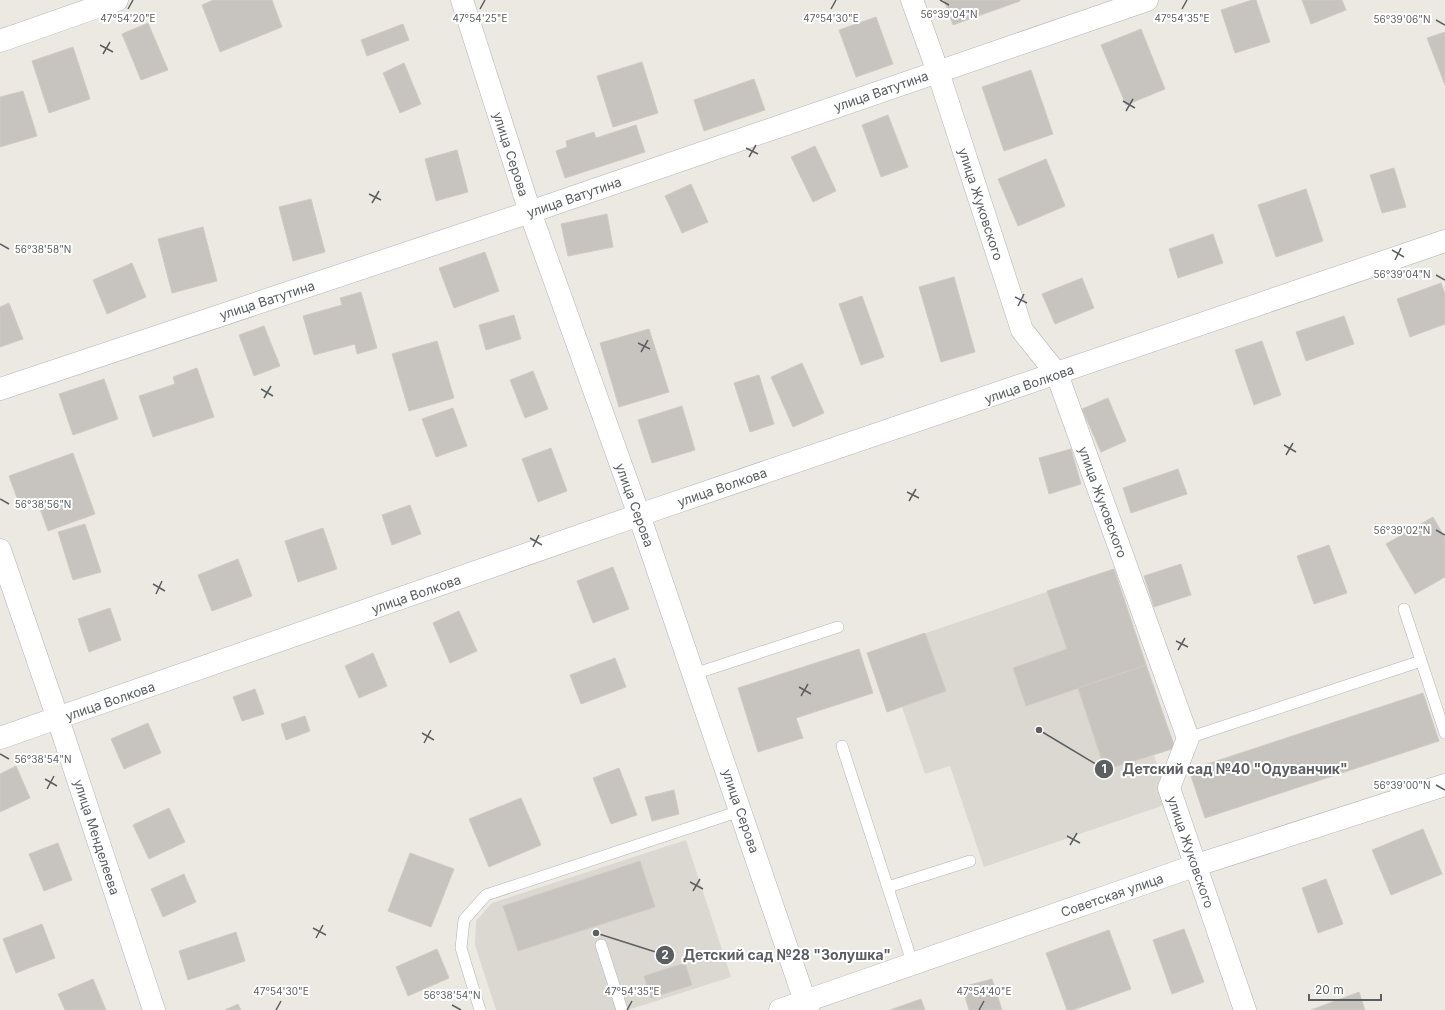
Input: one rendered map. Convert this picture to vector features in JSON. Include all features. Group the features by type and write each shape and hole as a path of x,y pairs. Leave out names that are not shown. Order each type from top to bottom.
{"street":[{"path":"0,41 117,0"},
{"name":"улица Серова","path":"462,0 530,212 639,515 807,1006"},
{"name":"улица Жуковского","path":"912,0 938,72 1022,330 1057,374 1188,738 1169,788 1197,866 1245,1010"},
{"name":"улица Ватутина","path":"0,389 530,212 1147,0"},
{"name":"улица Волкова","path":"0,738 639,515 1445,241"},
{"name":"улица Менделеева","path":"0,550 58,719 154,1010"},
{"name":"Советская улица","path":"780,1010 807,1006 913,964 1197,866 1445,785"}],"lane":[{"path":"1404,609 1445,733"},
{"path":"694,674 838,627"},
{"path":"1188,738 1421,661"},
{"path":"842,746 913,964"},
{"path":"480,1010 461,948 464,920 486,895 740,811"},
{"path":"888,887 970,861"},
{"path":"601,945 622,1010"}],"shaded area":[{"path":"1114,569 1175,748 1154,755 1170,803 984,867 950,766 925,774 902,707 887,712 867,653"},
{"path":"686,840 731,977 628,1010 496,1010 475,945 476,921 492,903"}],"building":[{"path":"213,0 272,0 282,27 220,52 202,5"},
{"path":"944,0 1020,0 1020,1 953,25"},
{"path":"1256,0 1270,42 1235,53 1221,10"},
{"path":"1302,0 1342,0 1346,10 1311,24"},
{"path":"876,17 893,64 856,77 839,30"},
{"path":"148,23 168,70 141,80 122,34"},
{"path":"403,24 409,40 367,56 361,40"},
{"path":"1141,29 1165,89 1126,105 1101,45"},
{"path":"1445,32 1445,85 1427,38"},
{"path":"73,47 90,99 49,113 32,61"},
{"path":"642,62 658,113 613,127 597,76"},
{"path":"404,63 421,104 400,113 383,73"},
{"path":"1031,70 1053,134 1004,151 982,87"},
{"path":"754,79 765,110 704,131 694,100"},
{"path":"23,91 37,136 0,147 0,97"},
{"path":"888,115 908,167 881,177 862,125"},
{"path":"636,125 645,152 565,178 556,151 567,147 566,141 594,132 596,138"},
{"path":"815,146 836,191 813,202 791,157"},
{"path":"457,150 468,192 436,201 425,159"},
{"path":"1046,159 1065,206 1018,226 998,179"},
{"path":"1394,168 1406,207 1382,213 1370,175"},
{"path":"691,184 708,222 682,233 665,196"},
{"path":"1306,189 1323,241 1276,257 1258,205"},
{"path":"311,199 325,252 293,261 279,207"},
{"path":"607,214 613,247 568,256 561,224"},
{"path":"203,227 217,281 172,293 158,239"},
{"path":"1213,234 1223,263 1178,278 1169,249"},
{"path":"485,252 499,291 454,308 439,268"},
{"path":"132,263 146,297 107,314 93,280"},
{"path":"954,277 975,352 941,362 919,287"},
{"path":"1082,278 1094,308 1055,324 1042,294"},
{"path":"1441,283 1445,294 1445,324 1410,337 1397,299"},
{"path":"361,292 377,348 357,354 355,344 314,355 303,316 342,305 340,298"},
{"path":"862,296 884,357 861,365 839,304"},
{"path":"9,303 23,339 0,347 0,307"},
{"path":"514,315 521,339 486,350 479,325"},
{"path":"1344,316 1354,344 1306,361 1296,332"},
{"path":"264,326 280,366 254,376 239,335"},
{"path":"649,329 669,392 619,407 600,343"},
{"path":"437,341 454,398 409,411 392,354"},
{"path":"1262,341 1281,395 1254,405 1235,350"},
{"path":"802,363 824,413 793,427 771,377"},
{"path":"197,368 214,417 153,437 139,396 175,384 173,377"},
{"path":"533,371 548,409 525,418 510,380"},
{"path":"759,375 774,424 750,432 734,383"},
{"path":"104,379 118,419 73,435 59,394"},
{"path":"1108,398 1126,441 1101,452 1082,409"},
{"path":"682,406 695,450 652,463 638,420"},
{"path":"453,408 467,446 436,457 422,419"},
{"path":"551,448 567,491 538,502 522,459"},
{"path":"1071,449 1081,484 1049,494 1039,458"},
{"path":"73,453 95,514 48,531 37,500 20,506 9,476"},
{"path":"1178,469 1187,494 1131,513 1123,488"},
{"path":"410,505 421,534 392,545 382,515"},
{"path":"1433,517 1445,538 1445,577 1415,594 1386,544"},
{"path":"85,524 101,572 73,580 58,532"},
{"path":"323,528 337,569 298,582 285,541"},
{"path":"1329,545 1347,593 1314,604 1297,556"},
{"path":"238,559 252,596 212,611 198,575"},
{"path":"1181,564 1191,595 1154,607 1144,576"},
{"path":"613,567 629,609 593,623 577,581"},
{"path":"1114,569 1146,665 1026,706 1013,668 1067,649 1047,591"},
{"path":"110,608 121,640 89,652 78,619"},
{"path":"459,611 477,651 450,663 433,623"},
{"path":"925,633 946,691 887,712 867,653"},
{"path":"859,649 873,693 796,718 803,738 758,752 738,688"},
{"path":"373,653 387,686 359,698 345,666"},
{"path":"615,658 626,687 581,704 570,675"},
{"path":"1146,665 1175,748 1105,770 1078,688"},
{"path":"255,689 264,714 242,721 233,697"},
{"path":"1423,693 1439,741 1205,818 1189,770"},
{"path":"305,716 310,731 286,740 281,724"},
{"path":"148,723 161,753 124,769 111,739"},
{"path":"16,766 30,798 0,812 0,774"},
{"path":"619,768 637,815 611,824 593,778"},
{"path":"674,790 679,814 652,821 645,797"},
{"path":"521,798 541,845 489,867 469,819"},
{"path":"169,808 185,842 149,859 133,825"},
{"path":"1423,829 1442,874 1391,895 1372,850"},
{"path":"58,843 72,880 44,891 29,854"},
{"path":"410,853 454,869 431,927 388,911"},
{"path":"640,861 655,907 518,951 503,906"},
{"path":"184,874 196,902 163,917 151,889"},
{"path":"1326,879 1343,924 1318,933 1302,888"},
{"path":"42,924 55,958 16,973 3,939"},
{"path":"1184,929 1204,982 1172,994 1153,940"},
{"path":"1109,930 1131,989 1073,1010 1067,1010 1046,953"},
{"path":"236,932 245,961 188,980 179,951"},
{"path":"437,949 449,978 408,996 396,967"},
{"path":"685,963 692,985 651,998 644,976"},
{"path":"93,979 106,1010 65,1010 58,994"},
{"path":"992,979 1002,1010 969,1010 962,987"},
{"path":"1359,992 1365,1010 1311,1010"},
{"path":"921,999 925,1010 890,1010"},
{"path":"238,1004 241,1010 225,1010"}],"place":[{"name":"Детский сад №40 \"Одуванчик\"","path":"1039,730"},
{"name":"Детский сад №28 \"Золушка\"","path":"596,933"}]}
